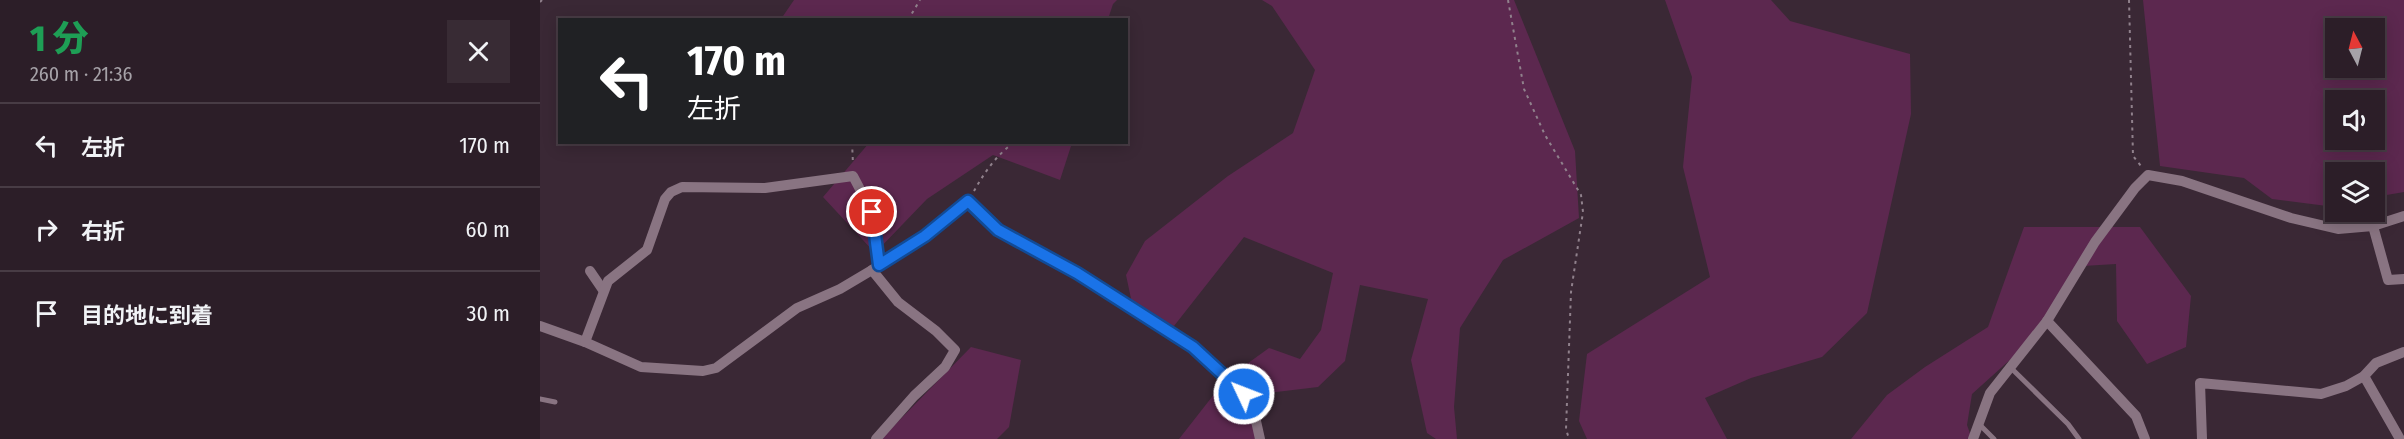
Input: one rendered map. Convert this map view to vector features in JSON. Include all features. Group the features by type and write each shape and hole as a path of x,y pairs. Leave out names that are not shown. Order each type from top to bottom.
{"street":[{"path":"1973,439 1990,393 2047,321 2095,242 2135,188 2148,175 2182,181 2291,218 2338,229 2373,226 2404,216"},
{"path":"585,342 603,290 618,271 638,259 647,250 666,199 671,192 693,185 765,188 853,176 872,212 876,268 898,302 936,331 955,350 945,367 914,396 876,439"},
{"path":"540,326 585,342 641,367 703,371 716,368 796,308 840,289 876,268 925,236 968,201 998,230 1077,273 1193,347 1244,394 1254,412 1260,439"},
{"path":"2373,226 2388,280 2404,279"},
{"path":"590,271 603,290"},
{"path":"2047,321 2136,416 2145,439"},
{"path":"2202,439 2200,383 2321,394 2346,386 2364,376 2376,363 2404,352"},
{"path":"2364,376 2400,439"}],"lane":[{"path":"2010,367 2068,424 2079,439"},
{"path":"540,399 555,402"},
{"path":"1978,424 1994,439"}],"path":[{"path":"909,18 920,0"},
{"path":"1508,0 1524,89 1545,135 1581,195 1583,212 1571,292 1566,429 1569,439"},
{"path":"2129,0 2133,156 2148,175"},
{"path":"852,144 853,176"},
{"path":"968,201 985,172 1012,144"}],"shaded area":[{"path":"794,0 1117,0 1113,4 1108,18 782,18"},
{"path":"1262,0 1514,0 1575,151 1579,218 1503,260 1460,328 1454,407 1457,439 1436,439 1427,433 1411,360 1428,299 1360,285 1345,361 1318,387 1252,395 1257,439 1179,439 1226,379 1269,348 1300,359 1321,330 1333,273 1244,237 1174,326 1133,308 1126,275 1145,241 1228,176 1293,133 1315,70 1272,6"},
{"path":"1665,0 1771,0 1790,21 1910,54 1911,114 1867,313 1822,357 1751,378 1705,398 1727,439 1587,439 1579,421 1587,354 1710,277 1683,167 1692,77"},
{"path":"2143,0 2404,0 2404,192 2385,195 2385,162 2325,162 2325,206 2272,199 2244,178 2160,166"},
{"path":"868,144 1072,144 1060,180 993,155 927,199 875,253 823,197"},
{"path":"2024,227 2140,227 2191,296 2186,347 2147,364 2117,321 2116,264 2083,266 2022,349 1972,394 1967,425 1972,439 1851,439 1887,395 1925,367 1988,327"},
{"path":"971,347 1021,360 1009,427 997,439 881,439"}],"route":[{"path":"872,212 879,265 925,236 968,201 998,230 1077,273 1193,347 1244,394"}]}
